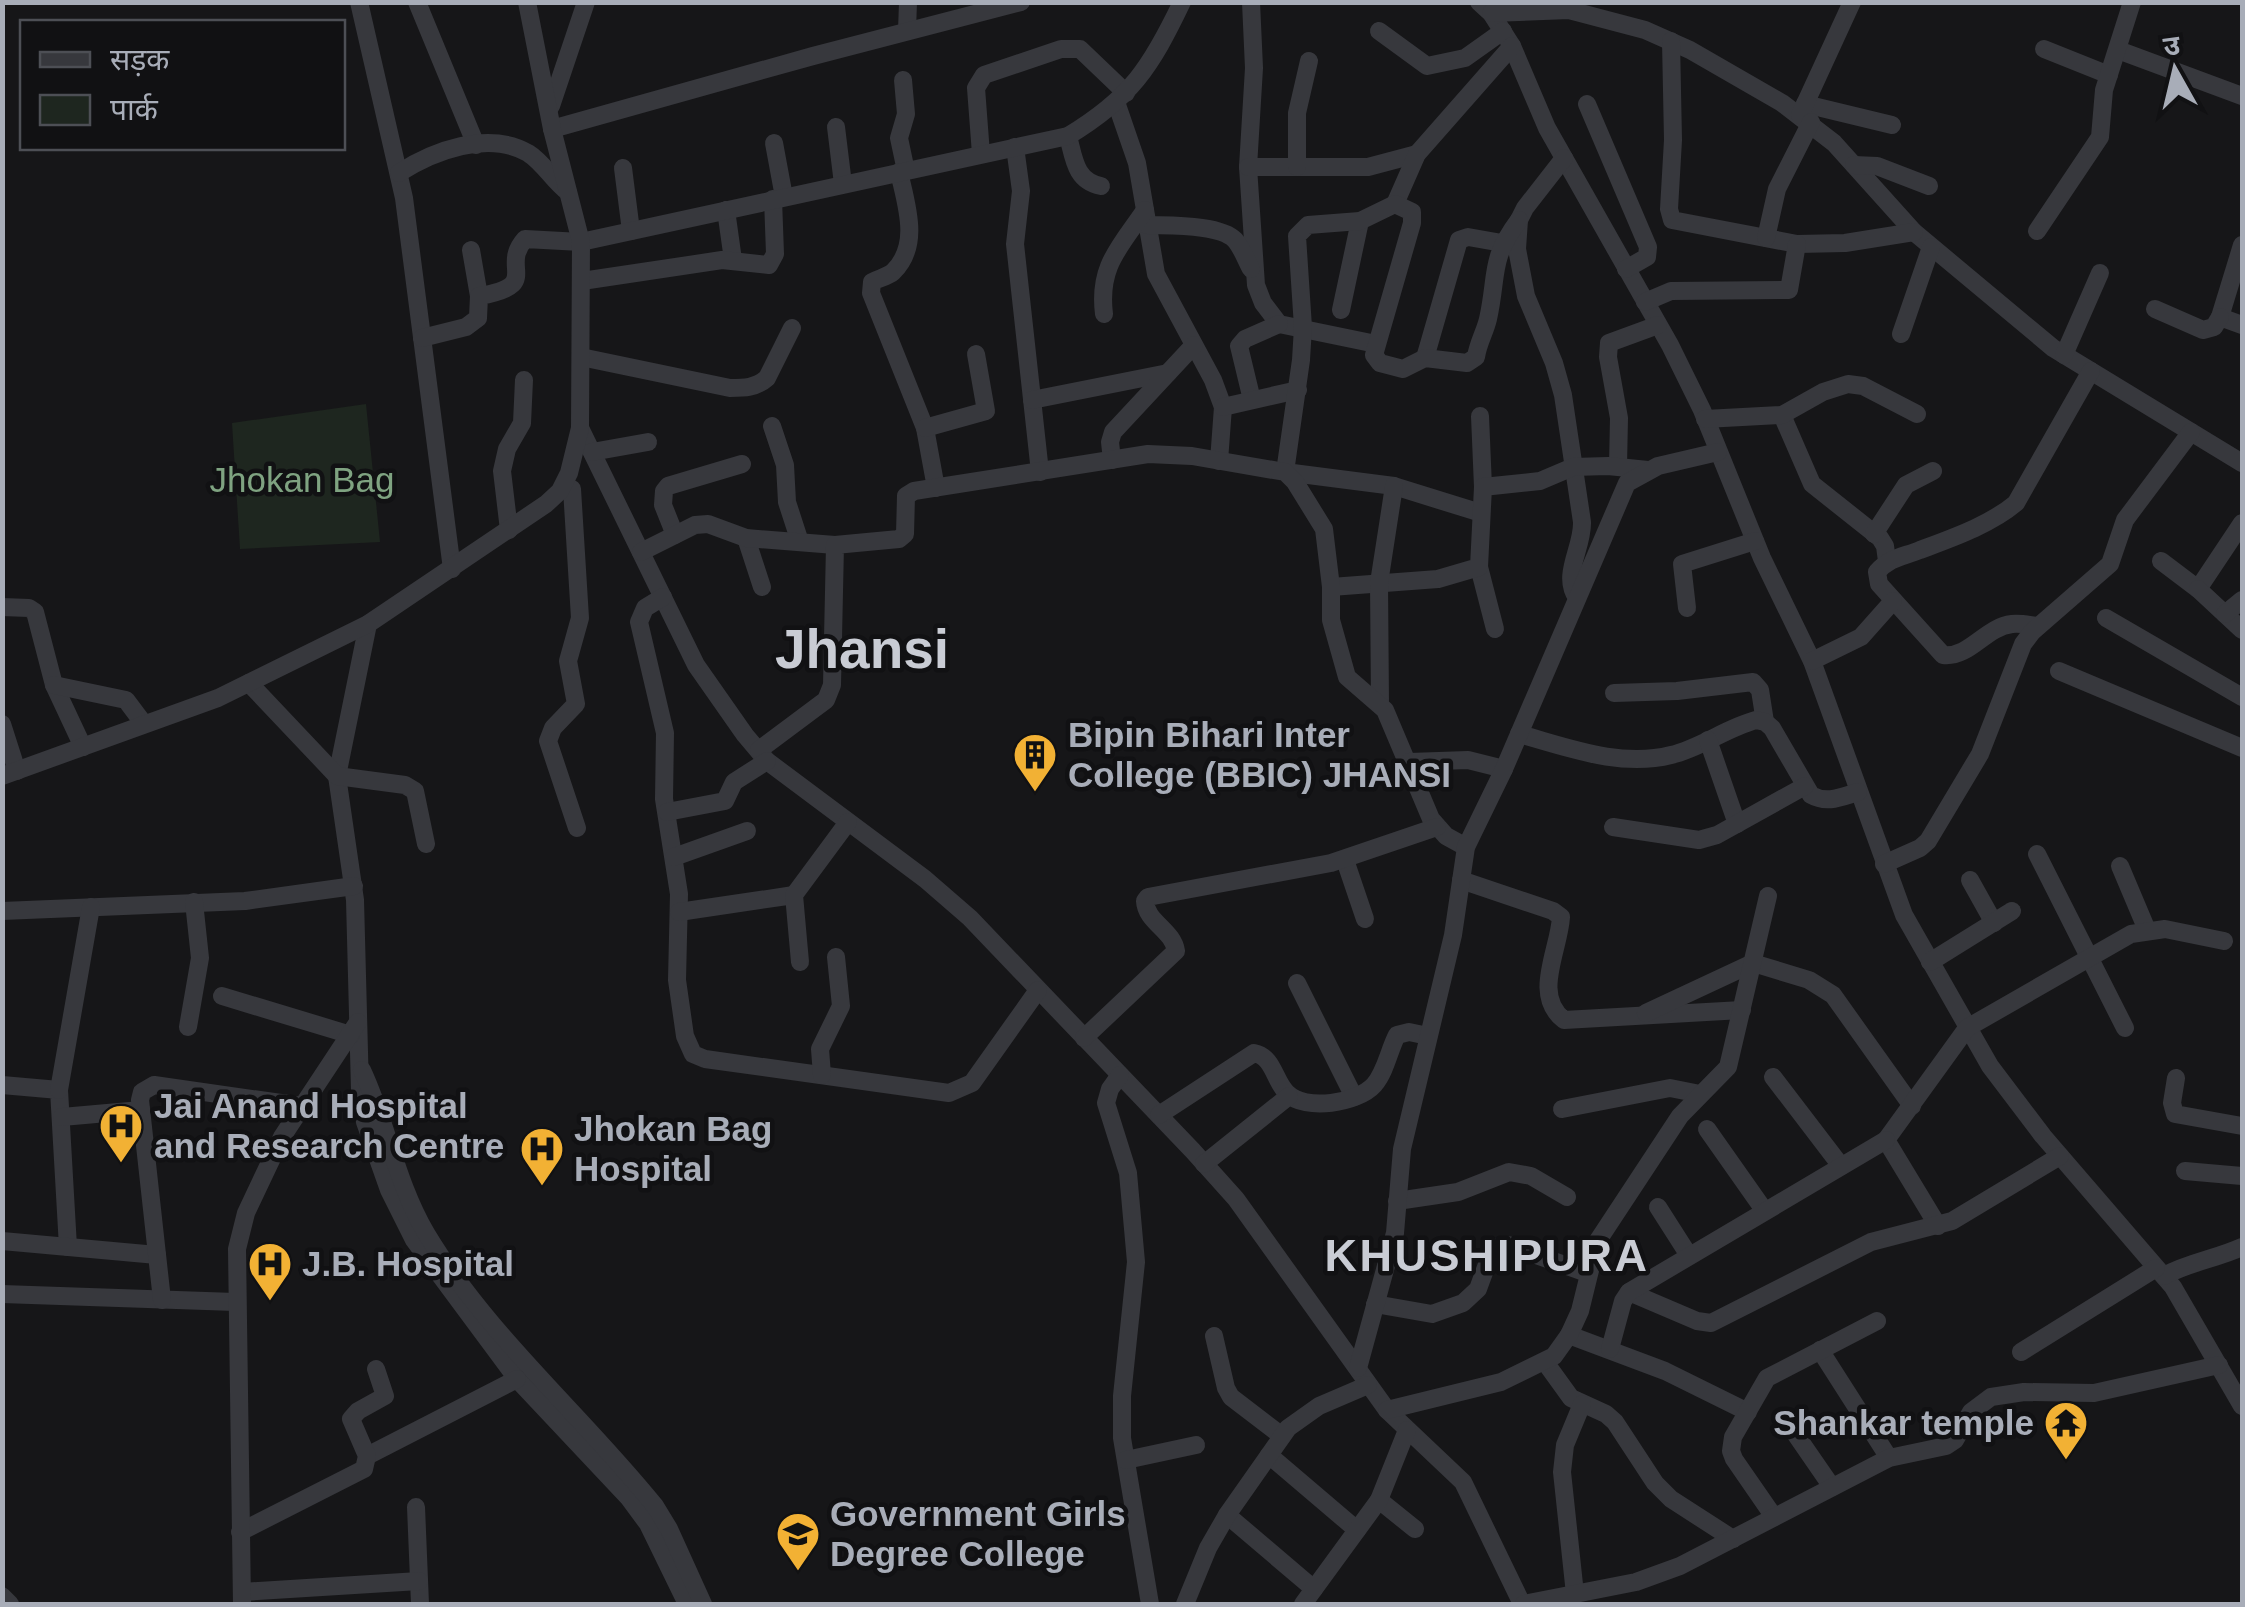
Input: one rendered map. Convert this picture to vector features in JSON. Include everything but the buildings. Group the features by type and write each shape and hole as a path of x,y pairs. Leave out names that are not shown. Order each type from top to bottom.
{"street":[{"path":"359,2 398,173 452,568"},
{"path":"417,2 476,145"},
{"path":"526,2 581,242 580,428 566,490 580,618 568,662 576,704 553,728 548,741 577,828"},
{"path":"551,120 586,2"},
{"path":"907,32 908,2"},
{"path":"551,120 1021,2"},
{"path":"479,296 512,287 520,244 525,239 581,242 1068,136 1121,98 1155,58 1182,2"},
{"path":"1251,2 1254,68 1248,167 1254,274"},
{"path":"1593,16 1611,2"},
{"path":"1766,238 1776,189 1852,2"},
{"path":"2037,232 2100,137 2102,102 2132,2"},
{"path":"1485,8 1546,6 1569,10 1670,41 1805,114 1914,232 2064,354 2242,463"},
{"path":"1485,8 1507,39 1564,158 1706,418 1755,541 1812,661 1904,916 1990,1066 2060,1156 2160,1272 2242,1406"},
{"path":"1379,31 1427,66 1464,58 1507,39"},
{"path":"1285,472 1303,327 1300,229 1360,221 1395,204 1417,154 1507,39"},
{"path":"1670,41 1670,216 1678,222 1797,244 1845,243 1914,232"},
{"path":"981,154 976,88 984,75 1060,48 1080,49 1121,98 1138,164 1156,274 1214,380 1223,407 1218,460"},
{"path":"2044,49 2109,75"},
{"path":"2118,50 2242,96"},
{"path":"1296,167 1298,113 1308,61"},
{"path":"903,80 906,114 899,138 911,234 900,263 889,276 872,282 870,293 924,428 936,488"},
{"path":"1587,104 1648,248 1647,257 1626,269"},
{"path":"1805,114 1892,125"},
{"path":"836,126 843,184"},
{"path":"1068,136 1079,174 1089,184 1101,186"},
{"path":"582,282 734,260 764,265 774,261 778,198 774,143"},
{"path":"398,173 436,152 476,145 511,147 526,152 568,192"},
{"path":"1015,147 1021,191 1015,244 1040,472"},
{"path":"1248,167 1368,168 1417,154"},
{"path":"1395,204 1408,208 1412,223 1376,344 1376,360 1398,369 1425,358 1467,362 1476,357 1488,319 1494,269 1502,243 1564,158"},
{"path":"1854,165 1877,166 1929,186"},
{"path":"623,168 631,231"},
{"path":"726,210 734,260"},
{"path":"1146,217 1214,230 1236,241 1254,274 1263,303 1279,324"},
{"path":"1104,314 1101,292 1107,268 1146,217"},
{"path":"1519,220 1517,249 1526,296 1563,395 1580,501 1583,538 1570,576 1571,590 1577,598"},
{"path":"1341,310 1360,221"},
{"path":"1425,358 1459,240 1468,237 1502,243"},
{"path":"1645,302 1672,292 1788,290 1793,282 1797,244"},
{"path":"2155,309 2203,330 2214,327 2242,244"},
{"path":"1901,334 1931,246"},
{"path":"422,338 473,323 480,310 471,250"},
{"path":"2064,354 2100,273"},
{"path":"2220,317 2242,325"},
{"path":"1252,400 1239,346 1244,338 1279,324 1376,344"},
{"path":"1618,466 1619,418 1609,343 1658,325"},
{"path":"581,357 746,388 767,378 792,328"},
{"path":"1112,460 1112,432 1194,345"},
{"path":"924,428 986,411 976,354"},
{"path":"2038,626 2008,624 1959,654 1942,656 1876,579 1887,561 2001,515 2016,503 2091,371"},
{"path":"1032,400 1168,372"},
{"path":"508,530 502,471 507,450 522,423 524,380"},
{"path":"1706,418 1782,415 1823,392 1848,384 1863,386 1917,414"},
{"path":"1223,407 1298,390"},
{"path":"1782,415 1812,484 1874,534 1885,546 1887,561"},
{"path":"1480,416 1483,487 1479,567 1495,629"},
{"path":"772,426 785,465 786,502 800,542"},
{"path":"580,428 696,664 763,756 970,918 1204,1164 1236,1200 1387,1410 1462,1482 1523,1604 1657,1576 1889,1458 1946,1446 1955,1440 1971,1412 1991,1397 2009,1393 2112,1391 2219,1365"},
{"path":"1884,864 1920,848 1928,840 1971,772 2023,644 2038,626 2110,564 2125,520 2191,432"},
{"path":"592,452 648,442"},
{"path":"1358,1368 1394,1233 1402,1148 1453,935 1466,847 1504,769 1627,483 1648,470 1718,452"},
{"path":"641,552 695,525 708,524 746,538 835,546 899,539 908,527 906,496 914,491 1112,460 1176,454 1394,486 1481,513"},
{"path":"675,535 663,505 664,490 742,464"},
{"path":"1483,487 1540,481 1573,467 1648,470"},
{"path":"1285,472 1324,529 1332,587 1331,620 1341,664 1356,687 1380,704"},
{"path":"1874,534 1906,485 1933,472"},
{"path":"2,724 10,773 218,698 368,624 566,490 607,483"},
{"path":"1394,486 1379,583 1380,704 1437,827 1466,847"},
{"path":"2198,589 2242,524"},
{"path":"746,538 762,587"},
{"path":"1687,608 1682,564 1755,541"},
{"path":"667,812 725,801 734,782 826,700 832,685 835,546"},
{"path":"2161,561 2242,630"},
{"path":"1332,587 1438,578 1479,567"},
{"path":"663,597 645,608 639,622 663,716 663,782 680,912 677,980 685,1036 693,1054 705,1059 948,1093 972,1083 1038,990"},
{"path":"2225,614 2242,600"},
{"path":"1812,661 1861,638 1893,601"},
{"path":"2,607 29,608 35,612 54,685 84,747"},
{"path":"2106,618 2242,697"},
{"path":"368,624 338,776 354,886 355,1028 365,1122 401,1216 424,1255 517,1379 638,1510 664,1553 687,1604"},
{"path":"2059,671 2242,748"},
{"path":"1614,694 1677,692 1753,682 1760,690 1766,722 1811,795 1830,800 1858,792"},
{"path":"248,683 338,776 405,784 415,791 426,844"},
{"path":"54,685 126,700 144,724"},
{"path":"1519,734 1607,757 1639,760 1670,756 1742,724 1766,722"},
{"path":"1708,740 1737,824"},
{"path":"1409,762 1468,760 1504,769"},
{"path":"1613,826 1699,840 1717,836 1805,786"},
{"path":"800,962 794,896 848,822"},
{"path":"1084,1038 1176,951 1173,940 1146,912 1144,901 1148,897 1345,860 1437,827"},
{"path":"674,856 747,831"},
{"path":"2036,854 2124,1028"},
{"path":"1345,860 1365,919"},
{"path":"2120,866 2147,930"},
{"path":"1461,880 1561,917 1548,986 1549,1000 1558,1016 1571,1021 1742,1010"},
{"path":"1970,880 1994,923"},
{"path":"2,912 246,900 354,886"},
{"path":"680,912 794,896"},
{"path":"1387,1410 1501,1382 1554,1356 1580,1311 1597,1242 1680,1116 1728,1066 1768,896"},
{"path":"188,1026 200,958 194,902"},
{"path":"68,1247 59,1090 91,907"},
{"path":"1930,962 2012,911"},
{"path":"1610,1350 1629,1292 1886,1140 1967,1028 2131,934 2164,929 2224,941"},
{"path":"822,1076 820,1049 841,1006 836,957"},
{"path":"1636,1017 1753,963 1809,980 1834,995 1912,1106"},
{"path":"1297,982 1354,1097"},
{"path":"222,996 355,1028"},
{"path":"355,1028 282,1137 246,1212 236,1249 242,1598 419,1581"},
{"path":"1159,1115 1254,1053 1267,1059 1289,1096 1302,1102 1354,1097 1373,1086 1397,1035 1410,1032 1428,1036"},
{"path":"360,1065 406,1192 425,1232 500,1332 656,1506 702,1604"},
{"path":"1120,1074 1110,1088 1106,1104 1125,1155 1136,1245 1122,1396 1126,1460 1150,1604"},
{"path":"1773,1077 1841,1166"},
{"path":"2176,1078 2172,1103 2175,1114 2242,1126"},
{"path":"2,1085 59,1090"},
{"path":"162,1300 142,1092 154,1085 302,1106"},
{"path":"1562,1109 1670,1088 1700,1094"},
{"path":"1204,1164 1289,1096"},
{"path":"62,1117 141,1110"},
{"path":"1706,1129 1764,1210"},
{"path":"1886,1140 1938,1226"},
{"path":"1629,1292 1697,1322 1711,1323 1871,1242 1907,1230 1938,1226 1970,1211 2060,1156"},
{"path":"2185,1171 2242,1176"},
{"path":"1398,1201 1458,1192 1509,1172 1531,1176 1566,1196"},
{"path":"1658,1207 1688,1254"},
{"path":"2,1242 157,1254"},
{"path":"1375,1304 1432,1314 1464,1303 1478,1289 1490,1252 1500,1245 1587,1273"},
{"path":"2021,1352 2160,1272 2218,1258 2242,1247"},
{"path":"2,1294 236,1302"},
{"path":"1774,1517 1730,1452 1733,1437 1767,1378 1876,1322"},
{"path":"1569,1335 1665,1371 1748,1412"},
{"path":"1214,1336 1231,1397 1282,1436"},
{"path":"1820,1350 1889,1458"},
{"path":"1545,1362 1563,1390 1615,1422 1655,1483 1672,1499 1733,1538"},
{"path":"240,1532 360,1474 368,1463 367,1456 351,1419 385,1396 376,1369"},
{"path":"367,1456 517,1379"},
{"path":"1185,1604 1208,1548 1227,1515 1282,1436 1305,1414 1368,1385"},
{"path":"1575,1594 1562,1472 1566,1445 1582,1404"},
{"path":"1782,1416 1832,1487"},
{"path":"1227,1515 1308,1597 1379,1500 1406,1430"},
{"path":"1126,1460 1196,1444"},
{"path":"1268,1455 1357,1530"},
{"path":"1379,1500 1416,1529"},
{"path":"416,1507 420,1604"},
{"path":"2,1596 10,1604"}],"green space":[{"name":"Jhokan Bag","path":"366,404 380,542 240,549 232,423"}],"place":[{"name":"Bipin Bihari Inter College (BBIC) JHANSI","path":"1035,793"},
{"name":"Jai Anand Hospital and Research Centre","path":"121,1164"},
{"name":"Jhokan Bag Hospital","path":"542,1187"},
{"name":"J.B. Hospital","path":"270,1302"},
{"name":"Shankar temple","path":"2066,1461"},
{"name":"Government Girls Degree College","path":"798,1572"}],"district":[{"name":"Jhansi","path":"862,649"},
{"name":"KHUSHIPURA","path":"1487,1255"}]}
